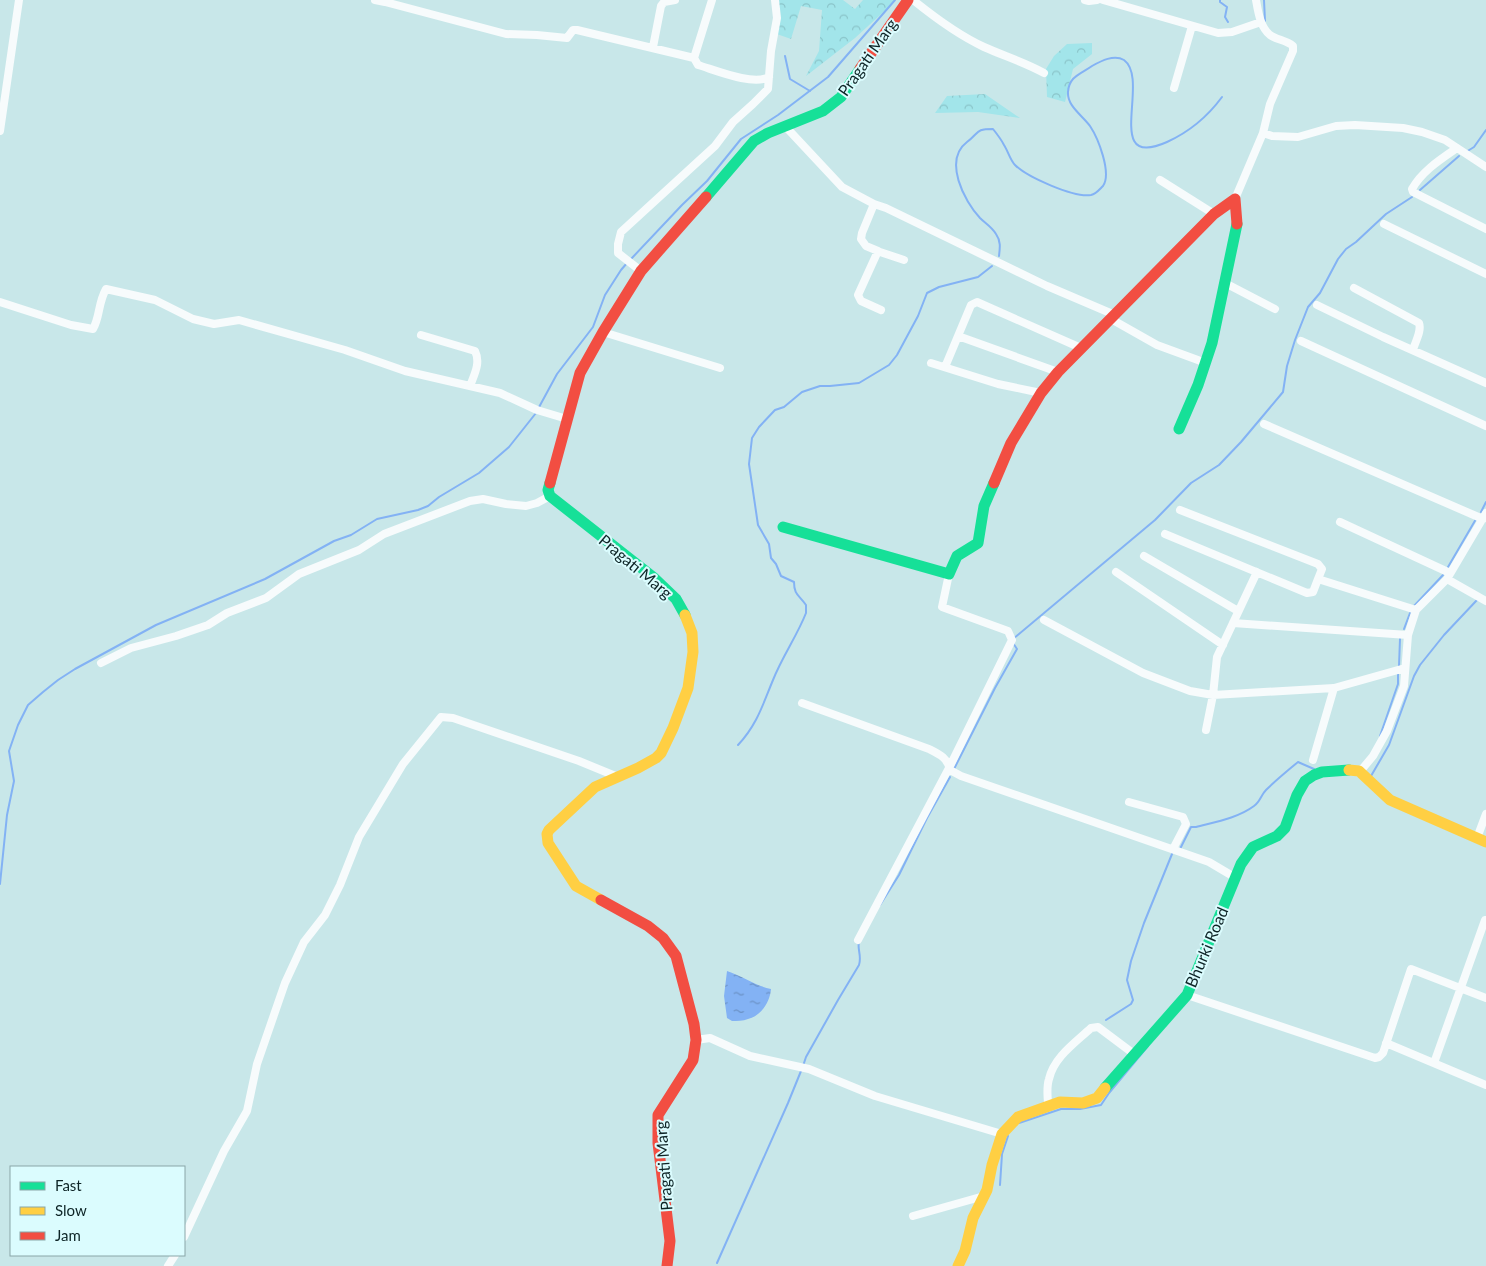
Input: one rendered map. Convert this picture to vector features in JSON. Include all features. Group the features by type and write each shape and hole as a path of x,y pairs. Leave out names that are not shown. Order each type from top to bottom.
{"street":[{"path":"0,131 19,0"},
{"path":"375,0 506,34 567,38 573,30 577,30 694,58 698,65 750,80 764,80 769,77"},
{"path":"652,47 661,6 664,2 675,0"},
{"path":"694,58 712,0"},
{"path":"641,271 618,253 621,232 715,146 733,122 768,88 771,51 777,18 775,0"},
{"name":"Pragati Marg","path":"667,1266 670,1241 658,1143 658,1115 693,1060 696,1040 680,967 676,956 664,938 648,926 576,886 548,843 546,834 548,830 595,787 656,758 661,753 688,688 692,665 692,633 685,614 676,599 653,576 550,496 548,490 580,373 641,271 754,141 768,133 823,111 841,97 908,0"},
{"path":"912,0 972,41 1044,73"},
{"path":"1084,0 1096,0"},
{"path":"1103,0 1225,34 1261,22"},
{"path":"1179,428 1206,363 1212,343 1238,221 1235,199 1263,133 1270,104 1293,51 1293,46 1270,34 1261,22 1256,0"},
{"path":"1174,88 1192,26"},
{"path":"1263,133 1272,136 1298,137 1336,126 1355,125 1403,128 1445,140 1486,167"},
{"path":"785,126 842,187 1113,317 1157,345 1206,363"},
{"path":"1457,148 1434,164 1412,189 1414,192 1486,228"},
{"path":"1160,180 1214,214"},
{"path":"858,940 950,766 1012,640 1008,632 942,607 949,574 956,556 978,543 984,506 1011,443 1041,393 1058,372 1214,214 1235,199"},
{"path":"874,204 861,239 866,246 904,260"},
{"path":"1384,224 1486,274"},
{"path":"877,251 858,295 861,301 881,310"},
{"path":"1225,283 1275,309"},
{"path":"1354,288 1419,323 1420,326 1412,350"},
{"path":"0,302 71,325 93,329 101,298 106,289 155,300 193,319 214,324 239,320 345,350 405,371 500,393 537,410 567,419"},
{"path":"946,368 970,305 977,302 1082,348"},
{"path":"1317,305 1486,383"},
{"path":"603,332 720,368"},
{"path":"421,335 475,352 478,357 477,364 470,386"},
{"path":"958,336 1058,372"},
{"path":"1301,341 1486,426"},
{"path":"931,363 998,384 1041,393"},
{"path":"1264,424 1484,516 1448,576 1416,610 1408,635 1404,686 1387,731 1373,756 1359,771 1390,800 1481,840 1486,814"},
{"path":"101,664 131,648 176,636 208,624 227,613 266,598 299,574 359,550 384,534 470,501 483,499 526,506 550,496"},
{"path":"1165,534 1310,593 1313,592 1322,569 1318,564 1180,510"},
{"path":"1340,522 1448,576 1486,600"},
{"path":"783,527 949,574"},
{"path":"1144,556 1238,611"},
{"path":"1116,572 1222,644"},
{"path":"1206,730 1213,695 1217,656 1257,572"},
{"path":"1318,579 1416,610"},
{"path":"1044,620 1143,673 1190,691 1213,695 1334,688 1393,670 1406,668"},
{"path":"1233,623 1408,635"},
{"path":"1313,760 1334,688"},
{"path":"802,703 929,749 943,756 950,766 950,770 961,776 1209,862 1236,878"},
{"path":"185,1235 224,1151 247,1111 257,1064 285,983 304,942 325,915 340,885 359,837 403,764 441,717 453,718 618,777"},
{"name":"Bhurki Road","path":"958,1266 965,1251 973,1218 987,1190 992,1165 1002,1134 1018,1117 1064,1102 1082,1103 1097,1098 1187,995 1241,864 1253,847 1277,836 1286,828 1297,795 1305,781 1322,772 1340,770 1359,771"},
{"path":"1129,802 1183,817 1186,824 1173,849"},
{"path":"1434,1063 1485,920"},
{"path":"1187,995 1375,1058 1382,1055 1410,970 1414,969 1486,998"},
{"path":"1048,1106 1047,1087 1056,1061 1091,1028 1098,1027 1134,1054"},
{"path":"696,1040 710,1038 750,1056 809,1069 875,1096 1002,1134"},
{"path":"1386,1043 1486,1085"},
{"path":"913,1216 984,1196"}],"green space":[{"path":"775,0 843,0 855,9 863,0 895,0 855,38 806,76 819,51 822,10 801,6 791,39 774,33"},
{"path":"1092,43 1092,54 1073,69 1065,102 1047,97 1046,69 1054,56 1067,44"},
{"path":"985,94 1020,118 978,112 935,113 947,96"}],"water":[{"path":"727,971 771,989 767,1003 761,1012 746,1020 732,1021 727,1018 724,996"}],"waterway":[{"path":"631,259 707,181 741,139 778,115 828,77 895,0"},
{"path":"1220,0 1227,7 1225,17 1228,22"},
{"path":"1264,0 1265,21"},
{"path":"785,56 790,79 810,91"},
{"path":"999,256 999,239 993,229 974,211 963,191 956,169 960,150 978,132 993,129 1002,141 1013,163 1021,170 1051,186 1074,193 1091,195 1103,186 1106,173 1105,164 1093,131 1072,106 1068,97 1069,87 1076,76 1108,59 1120,58 1124,60 1131,70 1133,85 1132,134 1137,144 1148,148 1167,142 1190,128 1211,111 1222,97"},
{"path":"1466,152 1474,147 1486,130"},
{"path":"1420,190 1459,156"},
{"path":"1013,639 1155,520 1191,483 1219,465 1241,442 1283,392 1287,366 1308,307 1320,293 1338,259 1346,249 1386,214 1412,197"},
{"path":"538,409 557,374 593,327 605,295 627,263"},
{"path":"738,745 755,722 777,671 806,613 806,605 796,592 794,582 781,576 771,558 769,544 758,525 749,464 752,438 759,427 775,410 784,407 802,392 820,386 859,383 889,365 897,355 918,316 927,293 939,287 978,277 992,266"},
{"path":"0,884 7,815 14,781 9,751 18,725 28,705 58,680 75,669 156,625 265,579 334,541 351,535 377,519 428,506 439,497 479,473 509,447 536,413"},
{"path":"1481,512 1486,502"},
{"path":"1448,567 1476,519"},
{"path":"1414,606 1443,575"},
{"path":"1371,776 1389,745 1414,676 1420,665 1444,635 1477,600"},
{"path":"1404,629 1410,613"},
{"path":"1399,666 1400,639"},
{"path":"954,769 1017,649 1013,643"},
{"path":"1380,736 1398,684 1398,673"},
{"path":"1180,849 1191,827 1226,819 1248,810 1256,804 1270,786 1298,762 1314,769"},
{"path":"880,905 899,875 950,777"},
{"path":"1106,1020 1131,1004 1133,1000 1127,980 1131,961 1172,854"},
{"path":"803,1066 806,1057 859,965 859,942"},
{"path":"1019,1123 1061,1109 1080,1109 1101,1105 1148,1046"},
{"path":"717,1263 801,1071"},
{"path":"1000,1185 1002,1154 1008,1136"}],"traffic: fast":[{"path":"706,197 754,141 768,133 823,111 841,97 860,69"},
{"path":"1179,429 1198,385 1212,343 1237,224"},
{"path":"550,483 548,490 550,496 653,577 676,599 685,615"},
{"path":"783,527 949,574 957,556 978,543 984,506 994,483"},
{"path":"1105,1088 1187,995 1241,864 1253,847 1277,836 1285,828 1297,795 1305,781 1322,772 1349,770"}],"traffic: slow":[{"path":"601,900 576,886 548,843 547,834 595,787 638,768 661,753 688,688 693,652 692,633 685,615"},
{"path":"1349,770 1359,771 1390,800 1486,842"},
{"path":"958,1266 965,1251 973,1218 987,1190 992,1165 1002,1134 1018,1117 1060,1102 1083,1103 1097,1098 1105,1088"}],"traffic: jam":[{"path":"860,69 908,0"},
{"path":"550,483 580,373 641,271 706,197"},
{"path":"994,483 1011,443 1041,393 1058,372 1214,214 1235,199 1237,224"},
{"path":"601,900 648,926 663,938 676,956 694,1024 696,1040 693,1060 658,1115 658,1143 670,1241 667,1266"}]}
